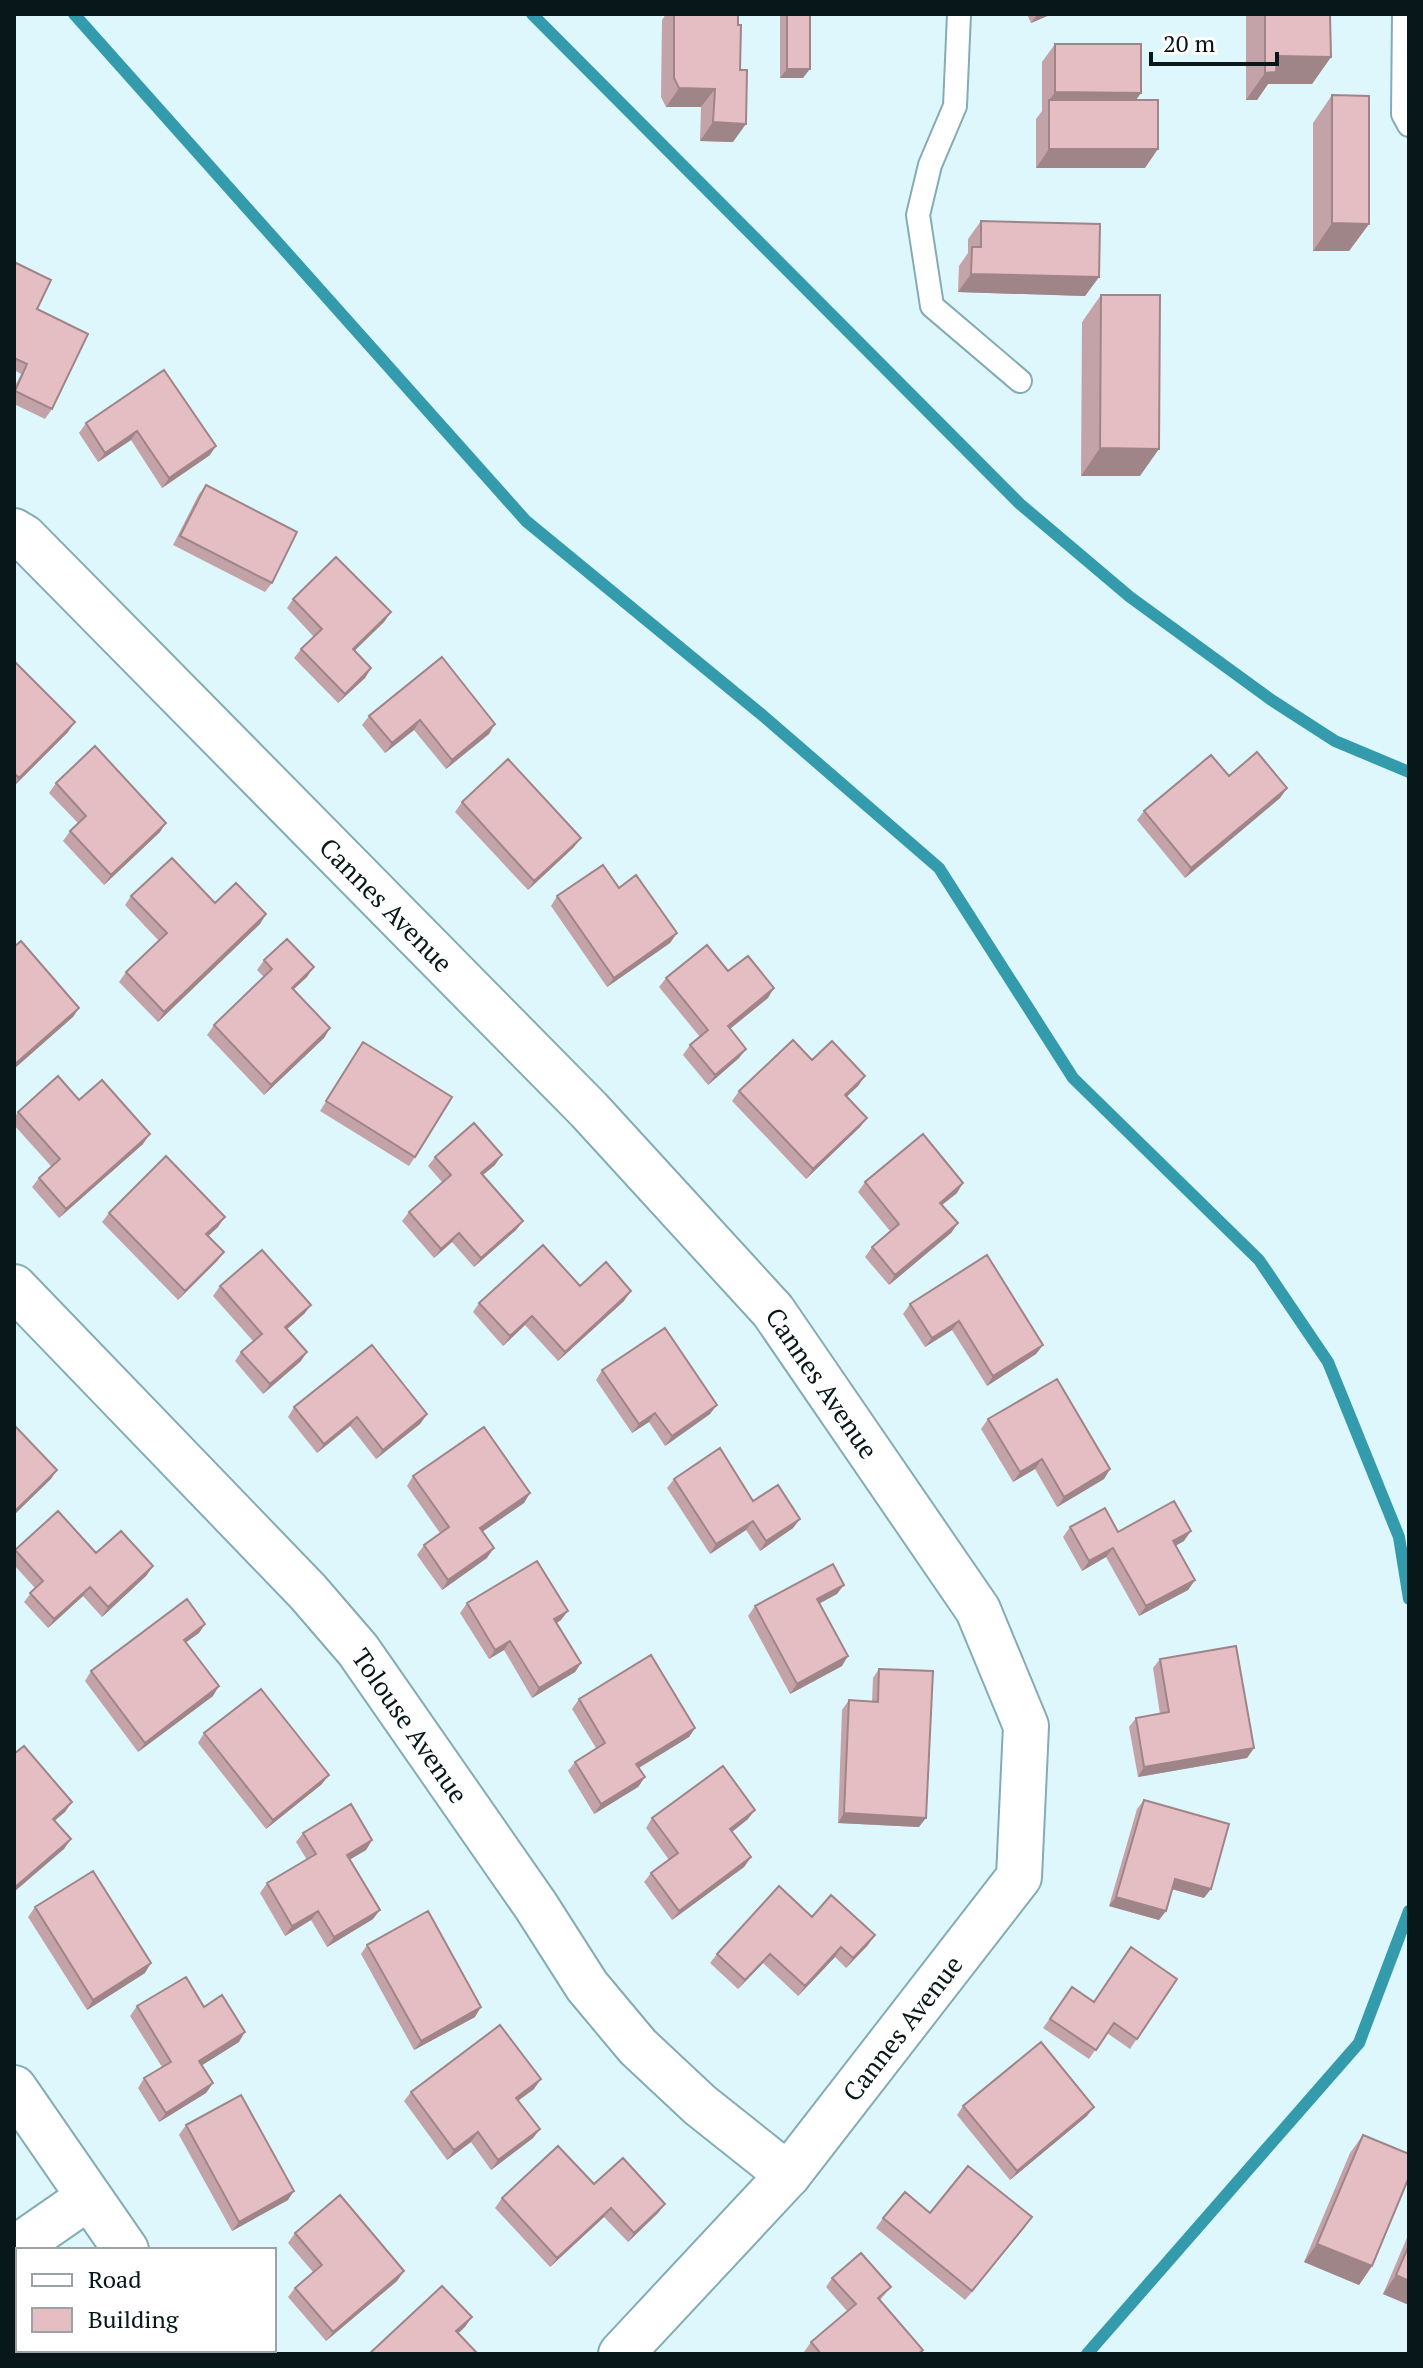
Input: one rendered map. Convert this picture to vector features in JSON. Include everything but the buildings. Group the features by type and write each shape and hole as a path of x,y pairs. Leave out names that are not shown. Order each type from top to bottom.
{"street":[{"name":"Cannes Avenue","path":"14,531 24,537 567,1087 773,1311 978,1610 1026,1726 1019,1877 788,2175 621,2354"},
{"name":"Tolouse Avenue","path":"14,1287 308,1592 358,1650 528,1893 587,1986 638,2047 700,2105 788,2175"},
{"path":"14,2088 125,2248"},
{"path":"14,2249 89,2197"}],"lane":[{"path":"959,14 955,106 930,165 918,215 932,306 1020,381"},
{"path":"1404,14 1403,114 1409,125"}],"waterway":[{"path":"74,14 526,521 761,714 939,868 1073,1078 1259,1260 1328,1362 1399,1537 1409,1599"},
{"path":"532,14 1020,504 1130,597 1270,699 1335,741 1409,772"},
{"path":"1087,2354 1359,2043 1409,1911"}]}
